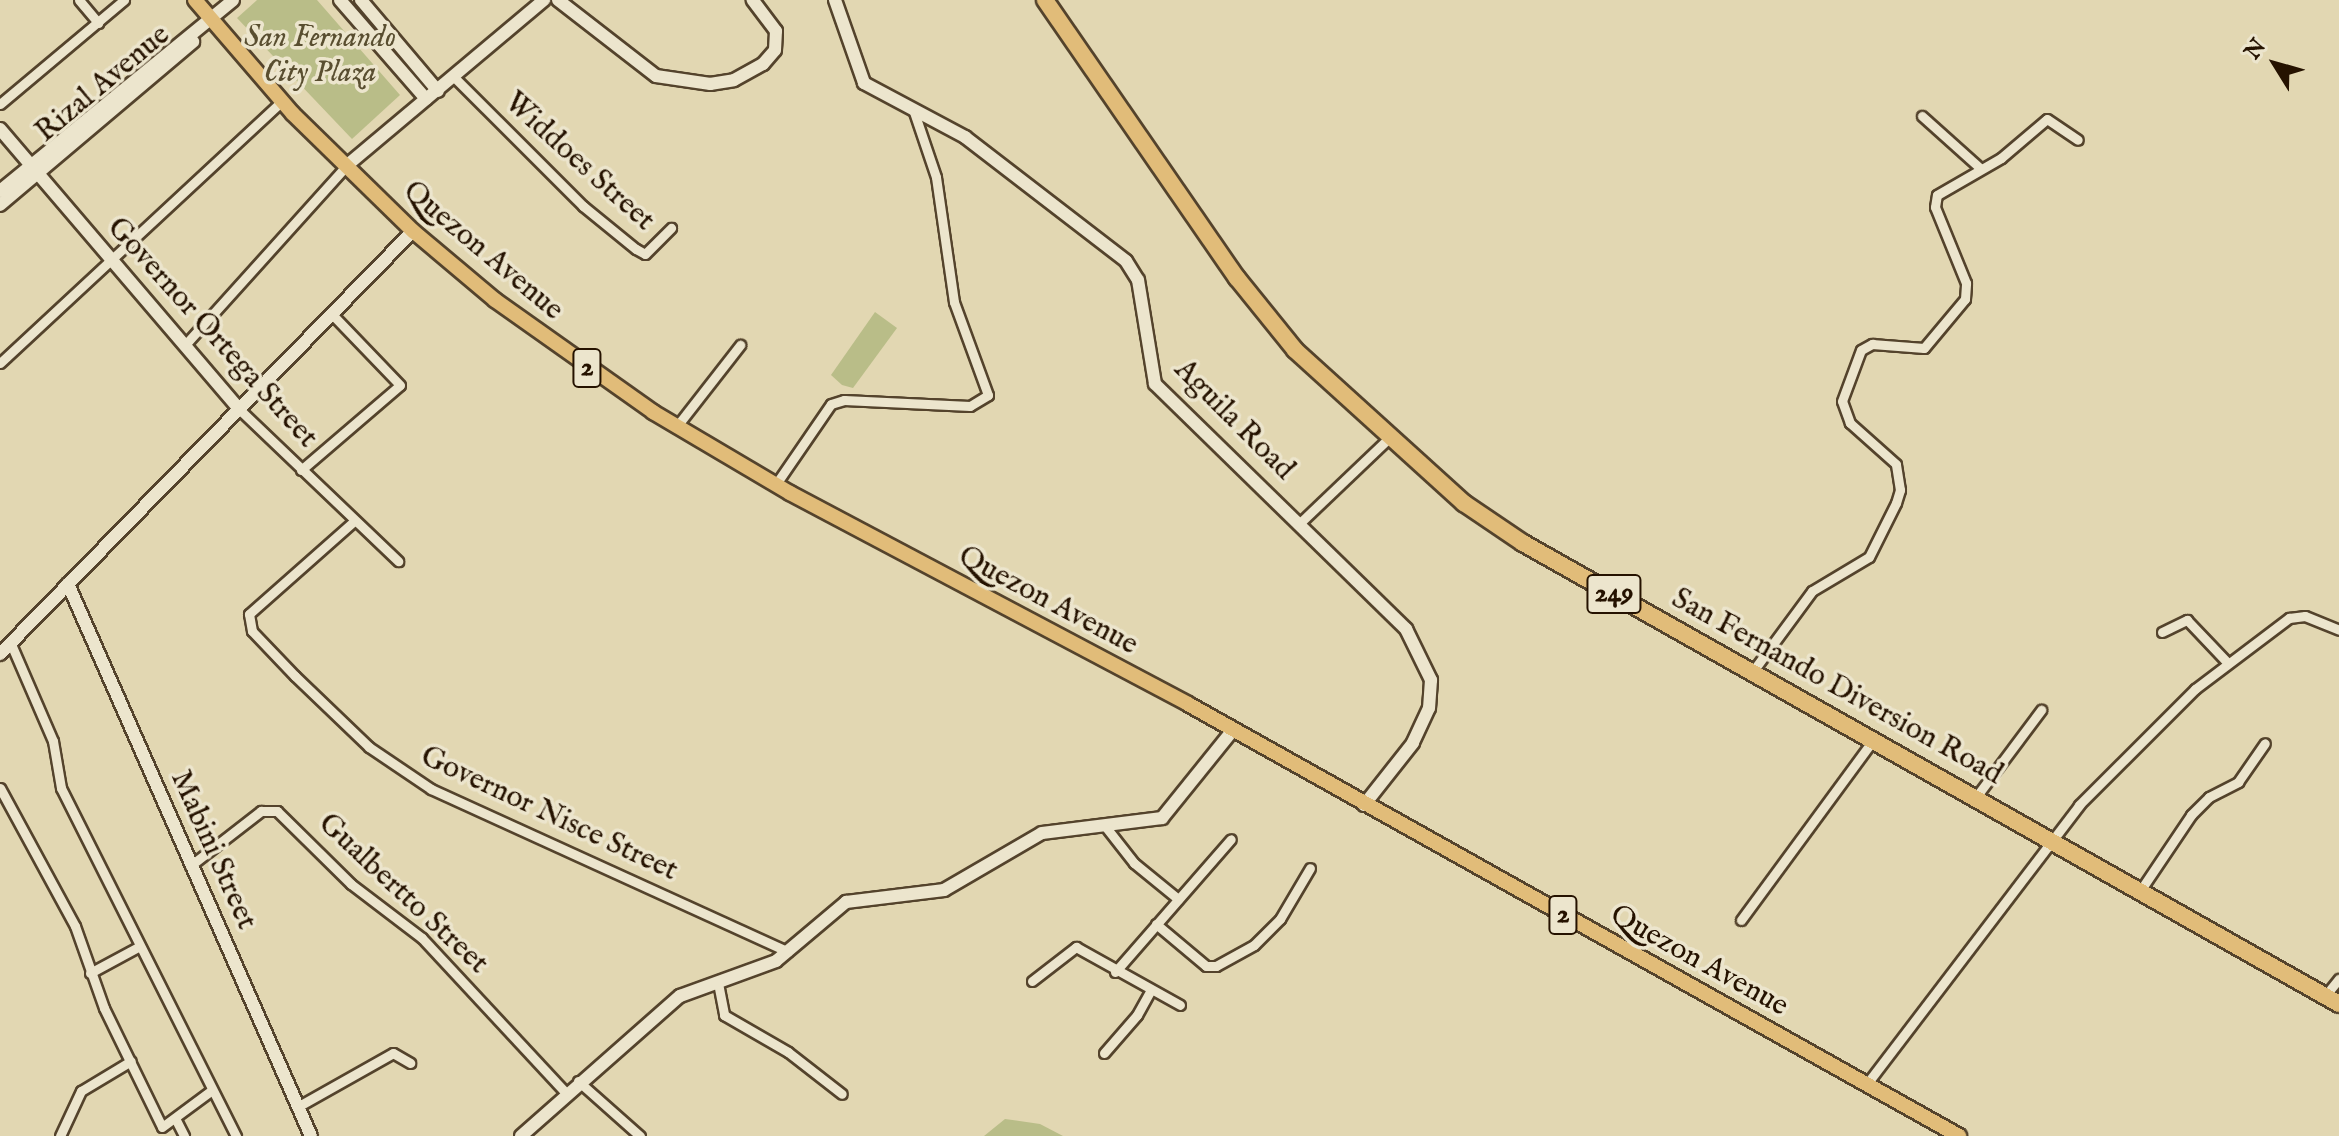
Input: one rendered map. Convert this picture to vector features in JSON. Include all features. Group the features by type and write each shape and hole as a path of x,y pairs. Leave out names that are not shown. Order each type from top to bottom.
{"highway":[{"name":"San Fernando Diversion Road","path":"1045,0 1237,278 1295,350 1446,489 1510,535 2332,1000"}],"main road":[{"name":"Quezon Avenue","path":"195,0 282,101 345,167 413,231 596,375 776,484 1233,730 1959,1136"}],"street":[{"path":"79,0 98,23"},
{"path":"0,104 124,0"},
{"name":"Rizal Avenue","path":"0,191 33,170 200,36 211,20 233,0"},
{"path":"340,0 426,99"},
{"path":"361,0 438,91"},
{"path":"184,346 345,167 455,78 544,0"},
{"path":"558,0 656,76 710,84 734,80 772,56 776,31 753,0"},
{"name":"Aguila Road","path":"835,0 864,83 965,137 1126,261 1138,280 1155,384 1301,522 1406,629 1431,680 1429,708 1421,730 1364,805"},
{"name":"Widdoes Street","path":"455,78 574,198 636,249 645,254 671,228"},
{"path":"0,363 282,101"},
{"path":"776,484 831,404 844,400 912,407 970,406 988,395 954,302 936,177 914,112"},
{"path":"1922,116 1981,169"},
{"path":"1753,671 1812,591 1869,557 1896,503 1900,490 1896,464 1845,417 1843,393 1861,350 1872,344 1924,348 1961,306 1966,283 1935,202 1946,187 1981,169 2047,119 2078,140"},
{"name":"Governor Ortega Street","path":"0,129 240,410 353,522 398,561"},
{"name":"Rizal Avenue","path":"0,205 33,170"},
{"path":"0,654 413,231"},
{"path":"301,470 400,385 332,314"},
{"path":"677,426 740,345"},
{"path":"1301,522 1390,437"},
{"name":"Governor Nisce Street","path":"353,522 249,614 252,631 295,676 369,747 431,789 788,952"},
{"name":"Mabini Street","path":"68,584 311,1136"},
{"path":"1866,1085 2086,798 2226,661 2297,615 2339,630"},
{"path":"2162,632 2187,620 2226,661"},
{"path":"11,644 53,741 61,788 138,947 236,1136"},
{"path":"1976,797 2041,710"},
{"path":"521,1136 578,1081 680,996 788,952 846,902 944,890 1042,833 1162,818 1233,730"},
{"path":"1741,920 1873,740"},
{"path":"2140,891 2191,815 2209,797 2238,782 2265,743"},
{"path":"0,788 75,926 90,973 162,1127 176,1120 212,1090"},
{"name":"Gualbertto Street","path":"190,866 261,811 277,811 351,884 422,938 566,1093"},
{"path":"1105,826 1134,863 1178,899"},
{"path":"1115,972 1231,839"},
{"path":"1156,924 1206,966 1216,966 1254,945 1280,919 1310,868"},
{"path":"90,973 138,947"},
{"path":"1032,981 1073,947 1180,1005"},
{"path":"2332,1000 2339,979"},
{"path":"718,983 724,1015 788,1052 842,1094"},
{"path":"1104,1053 1137,1015 1151,990"},
{"path":"299,1106 393,1053 410,1063"},
{"path":"60,1136 81,1091 131,1061"},
{"path":"578,1081 640,1136"},
{"path":"176,1120 184,1136"}],"green space":[{"name":"San Fernando City Plaza","path":"257,0 317,0 400,95 352,139 237,18"},
{"path":"875,312 897,328 853,388 842,385 831,375"},
{"path":"1005,1119 1040,1124 1063,1136 984,1136"}]}
